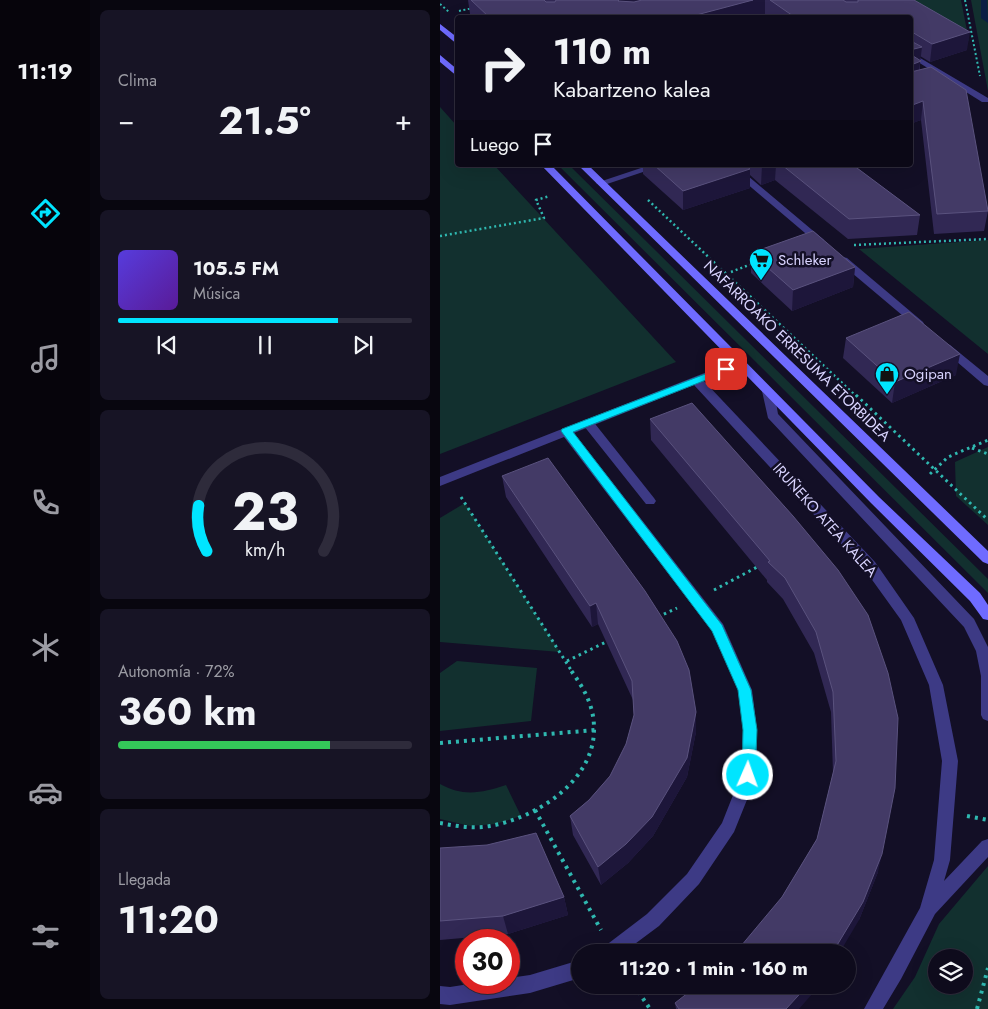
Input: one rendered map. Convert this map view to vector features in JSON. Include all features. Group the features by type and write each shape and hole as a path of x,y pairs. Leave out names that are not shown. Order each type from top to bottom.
{"street":[{"path":"440,26 455,40"},
{"path":"913,56 985,100"},
{"path":"440,57 455,72"},
{"path":"937,79 946,76"},
{"path":"548,167 875,500 975,597 988,615"},
{"name":"NAFARROAKO ERRESUMA ETORBIDEA","path":"585,167 988,560"},
{"path":"601,183 652,167"},
{"path":"732,167 988,382"},
{"path":"440,482 740,363"},
{"name":"IRUÑEKO ATEA KALEA","path":"696,380 870,566 907,618 936,685 950,761 942,860 928,910 895,973 873,1009"},
{"path":"768,391 772,414 968,623 983,651 988,676 988,715"},
{"path":"588,423 650,501"},
{"path":"566,431 718,628 745,690 750,730 748,775 728,827 693,879 653,920 622,944"},
{"name":"IRUÑEKO ATEA KALEA","path":"928,910 988,846"},
{"path":"440,995 450,996 530,984 571,972"}],"path":[{"path":"966,0 985,100"},
{"path":"458,11 477,7"},
{"name":"NAFARROAKO ERRESUMA ETORBIDEA","path":"623,176 988,520"},
{"path":"440,236 544,218 536,200 570,190"},
{"path":"830,249 988,239"},
{"path":"731,272 758,262"},
{"path":"929,475 936,471 948,458 988,440"},
{"path":"971,448 988,454"},
{"path":"440,823 456,827 496,824 535,810 577,777 591,750 594,730 588,696 461,497"},
{"path":"440,743 594,730"},
{"path":"535,810 608,944"},
{"path":"977,1009 988,968"},
{"path":"640,994 650,1009"}],"green space":[{"path":"902,0 961,0 969,41"},
{"path":"971,0 988,0 988,91"},
{"path":"440,107 455,124 455,167 496,167 676,362 440,454"},
{"path":"560,167 571,167 988,579 988,593"},
{"path":"988,240 988,354 859,249"},
{"path":"988,447 988,525 956,496 955,462"},
{"path":"465,503 560,652 440,642 440,518"},
{"path":"457,661 537,668 531,721 440,731 440,673"},
{"path":"440,784 465,792 481,792 506,785 521,816 496,824 470,826 440,819"},
{"path":"988,866 988,1009 893,1009 915,977 939,924"}],"building":[{"path":"471,0 544,0 546,2 555,2 556,0 619,0 634,2 642,0 753,0 696,15 487,15"},
{"path":"770,0 843,0 846,2 858,2 858,0 914,0 970,32 932,44 913,33 913,15 792,15"},
{"path":"913,42 922,47 913,49"},
{"path":"913,56 921,61 913,64"},
{"path":"931,67 966,90 988,211 937,214 923,101 913,105 913,72"},
{"path":"656,167 748,167 750,169 683,191"},
{"path":"784,167 856,167 920,215 849,219"},
{"path":"813,231 855,267 793,290 751,253"},
{"path":"909,312 960,354 895,382 846,338"},
{"path":"692,403 793,516 838,570 868,615 888,673 898,718 895,788 882,854 863,902 838,944 743,944 782,897 817,839 836,761 833,692 816,632 785,578 768,562 770,561 650,419"},
{"path":"548,458 645,591 677,641 689,670 696,712 687,758 652,817 626,844 598,867 570,816 589,800 610,776 626,744 634,715 632,681 596,603 590,606 502,476"},
{"path":"536,833 564,897 503,916 440,921 440,848 487,845"},
{"path":"686,994 800,994 786,1009 679,1009 675,1003"}],"waterway":[{"path":"984,0 984,18 988,21"}],"place":[{"name":"Schleker","path":"761,281"},
{"name":"Ogipan","path":"887,395"}],"route":[{"path":"726,369 566,431 718,628 745,690 750,730 748,775"}]}
